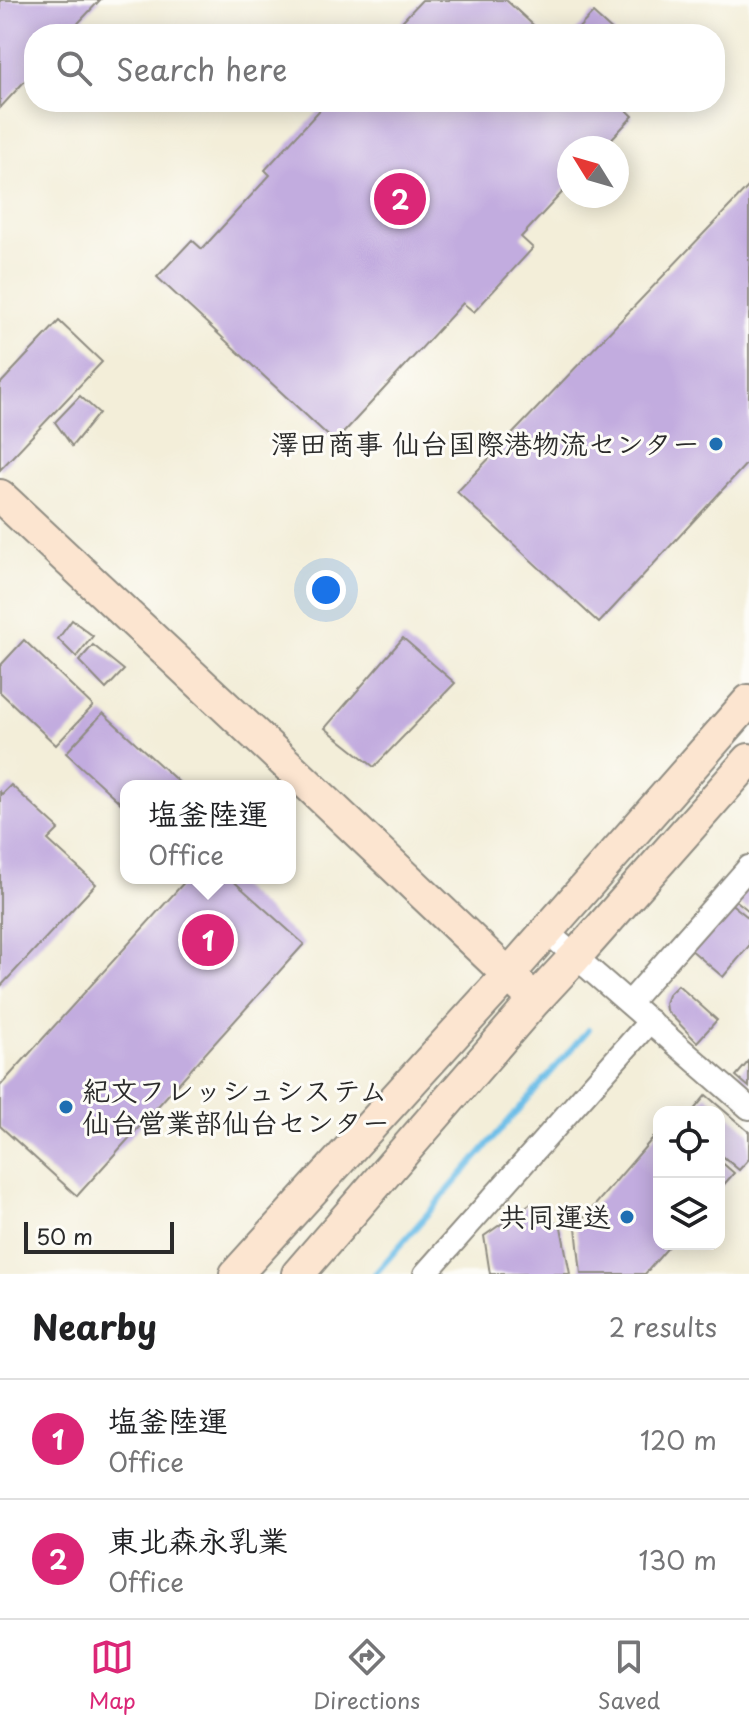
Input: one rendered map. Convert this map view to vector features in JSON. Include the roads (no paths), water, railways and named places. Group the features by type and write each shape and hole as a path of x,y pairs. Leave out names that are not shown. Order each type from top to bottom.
{"street":[{"path":"0,496 535,1000"},
{"path":"236,1274 508,975 749,701"},
{"path":"298,1274 535,1000 749,760"},
{"path":"629,1003 749,867"},
{"path":"546,931 749,1108"},
{"path":"425,1274 650,1021"}],"waterway":[{"path":"375,1274 588,1030"}],"place":[{"name":"東北森永乳業","path":"400,199"},
{"name":"澤田商事 仙台国際港物流センター","path":"716,444"},
{"name":"塩釜陸運","path":"208,940"},
{"name":"紀文フレッシュシステム 仙台営業部仙台センター","path":"66,1107"},
{"name":"共同運送","path":"627,1217"}]}
